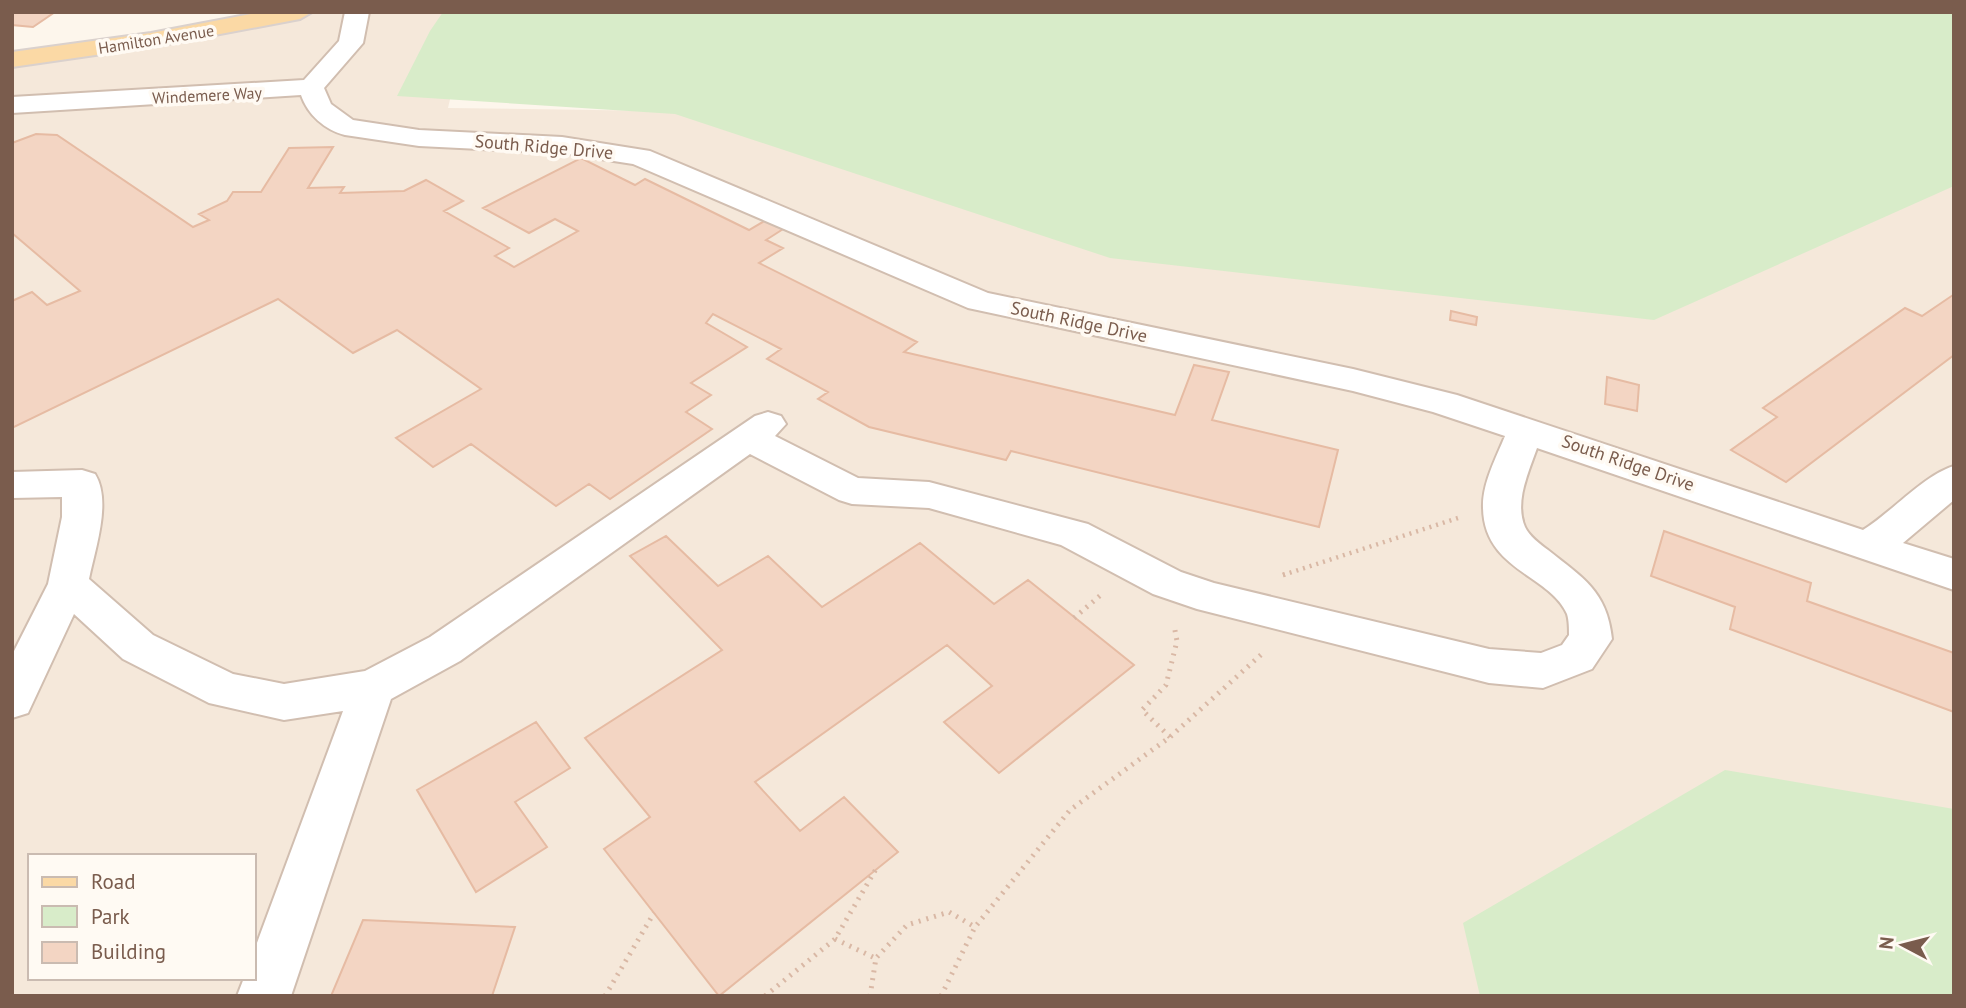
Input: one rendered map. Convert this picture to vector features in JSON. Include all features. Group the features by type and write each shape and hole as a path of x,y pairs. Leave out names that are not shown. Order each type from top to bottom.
{"main road":[{"name":"Hamilton Avenue","path":"12,60 150,40 300,12"}],"street":[{"path":"311,88 351,43 357,12"},
{"name":"Windemere Way","path":"12,105 311,88"},
{"name":"South Ridge Drive","path":"311,88 319,108 345,127 419,138 562,145 640,158 979,301 1353,380 1526,429 1954,575"},
{"path":"68,584 138,646 225,690 284,702 373,688 445,649 758,431 852,491 929,495 1074,534 1167,583 1212,598 1489,666 1543,671 1577,657 1591,639 1587,612 1569,588 1522,551 1504,529 1502,504 1526,429"},
{"path":"1869,545 1902,524 1954,479"},
{"path":"12,485 82,483 81,517 68,584 12,700"},
{"path":"264,996 373,688"}],"path":[{"path":"1278,576 1502,504"},
{"path":"1167,583 1178,641 1166,685 1142,710 1170,737"},
{"path":"942,996 975,927 1070,810 1170,737 1259,653 1272,649"},
{"path":"765,996 835,939 876,869"},
{"path":"870,996 876,958 907,925 949,912 975,927"},
{"path":"605,996 654,913"},
{"path":"835,939 876,958"}],"shaded area":[{"path":"300,12 470,12 448,108 1954,129 1954,996 12,996 12,60"}],"green space":[{"path":"443,12 1954,12 1954,186 1654,320 1110,258 675,114 397,96 430,31"},
{"path":"1725,770 1954,809 1954,996 1480,996 1463,923"}],"building":[{"path":"12,12 55,12 33,27 12,25"},
{"path":"36,134 57,135 193,227 209,220 199,214 227,201 233,192 261,192 289,148 333,147 308,188 344,187 340,193 404,191 426,180 463,201 444,211 509,248 495,256 514,267 578,231 555,219 529,233 483,208 581,158 635,185 645,179 749,230 773,216 791,224 766,240 783,248 759,263 917,342 904,352 1175,415 1194,365 1229,372 1212,420 1338,450 1319,527 1011,451 1006,460 869,427 818,399 828,392 767,359 781,349 713,314 706,323 747,347 691,383 711,395 686,412 712,429 610,499 589,484 556,506 471,444 433,467 396,438 481,389 397,330 353,353 278,299 12,428 12,301 32,292 47,305 80,291 12,233 12,143"},
{"path":"1953,295 1954,355 1786,482 1731,450 1777,417 1763,408 1905,308 1922,316"},
{"path":"1451,311 1477,317 1476,325 1450,320"},
{"path":"1607,377 1639,385 1637,411 1605,404"},
{"path":"1664,531 1811,583 1807,601 1954,653 1954,712 1730,629 1735,607 1651,576"},
{"path":"666,536 718,586 768,556 822,607 920,543 994,604 1028,580 1134,665 999,773 944,722 992,686 947,645 755,782 800,831 844,797 898,852 719,996 604,849 650,817 585,738 722,650 630,556"},
{"path":"536,722 570,768 515,802 547,847 476,892 417,790"},
{"path":"363,920 515,927 492,996 331,996"}]}
